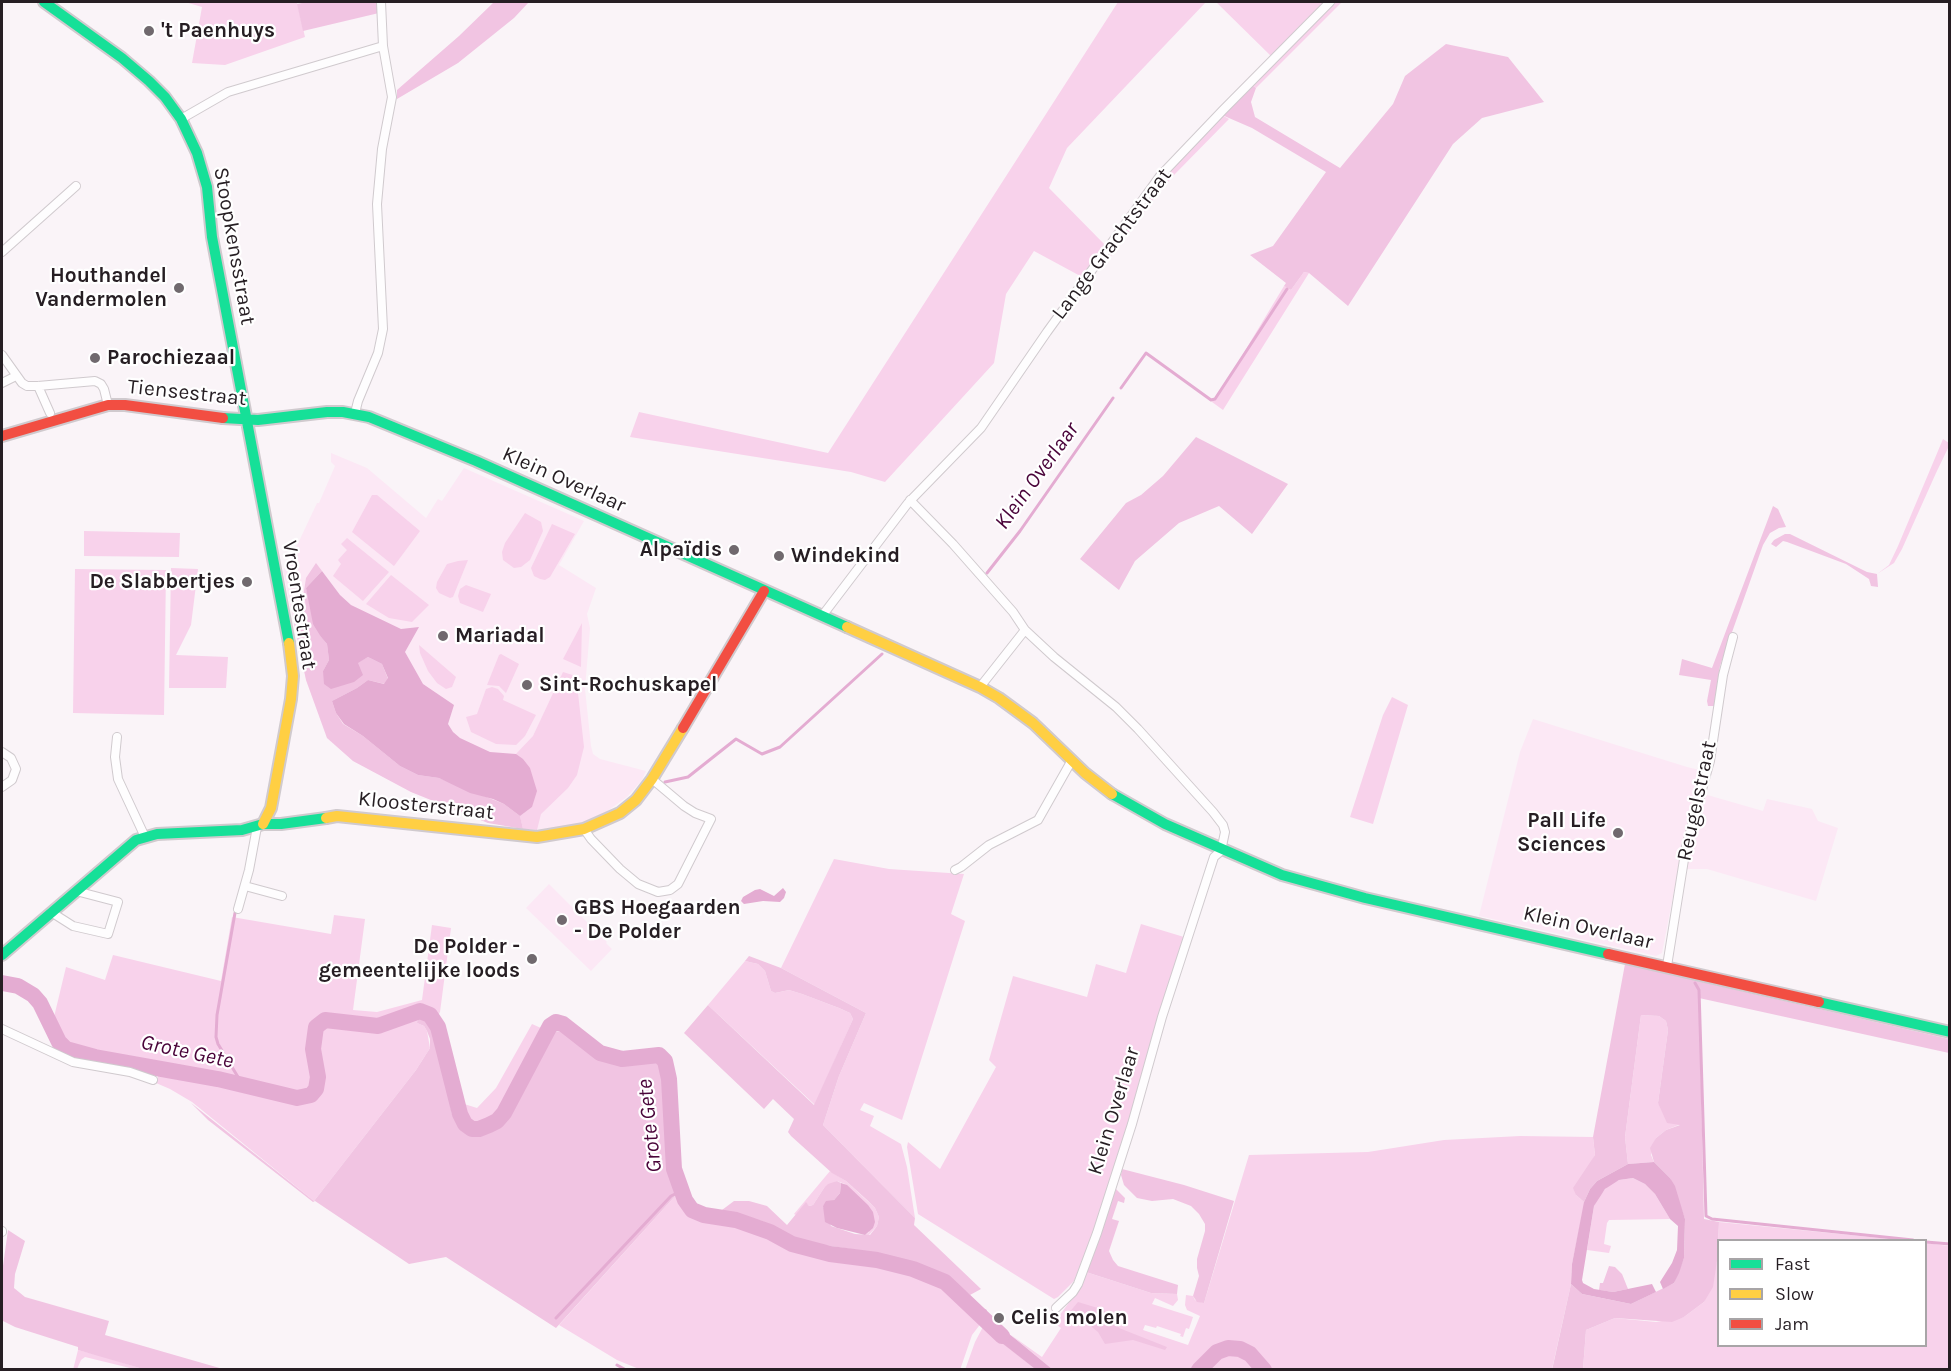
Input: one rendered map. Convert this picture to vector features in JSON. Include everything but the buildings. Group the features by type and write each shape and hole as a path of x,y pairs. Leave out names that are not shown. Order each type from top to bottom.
{"main road":[{"name":"Stoopkensstraat","path":"44,2 122,58 149,81 165,97 181,119 197,153 207,187 212,237 245,420"},
{"name":"Tiensestraat","path":"2,436 108,405 124,405 228,420 327,412 355,413"},
{"name":"Klein Overlaar","path":"355,413 399,428 456,452 980,687 1033,723 1085,773 1111,793 1165,824 1221,851 1282,875 1334,890 1950,1032"},
{"name":"Vroentestraat","path":"245,420 289,642 293,676 291,699 271,808 260,826"},
{"name":"Kloosterstraat","path":"260,826 337,816 537,837 584,829 603,822 620,813 636,800 652,779 764,591"},
{"path":"2,955 136,840 157,834 242,830 260,826"}],"street":[{"path":"355,413 378,353 383,328 377,204 382,148 392,97 383,46 381,2"},
{"name":"Lange Grachtstraat","path":"822,616 910,500 981,428 1160,176 1330,2"},
{"path":"181,119 228,92 383,46"},
{"path":"2,252 76,186"},
{"path":"2,355 16,376 27,386 95,381 104,389 108,405"},
{"path":"2,383 16,376"},
{"path":"38,386 50,413"},
{"path":"910,500 953,544 1013,612 1025,630 1054,657 1116,707 1159,751 1223,825 1225,838 1221,851"},
{"path":"980,687 1025,630"},
{"name":"Reugelstraat","path":"1667,966 1686,848 1710,761 1723,675 1733,637"},
{"path":"117,737 115,757 118,779 145,837"},
{"path":"2,752 11,758 15,769 12,780 2,787"},
{"path":"955,870 989,845 1038,820 1051,801 1072,760"},
{"path":"584,829 620,869 638,884 658,892 670,890 678,884 711,819 684,806 652,779"},
{"name":"Vroentestraat","path":"238,909 260,826"},
{"name":"Klein Overlaar","path":"1056,1308 1078,1284 1097,1233 1162,1017 1214,857 1221,851"},
{"path":"245,886 282,896"},
{"path":"51,912 73,926 108,934 118,902 76,891"},
{"path":"2,1029 73,1062 130,1072 153,1080"}],"shaded area":[{"path":"185,2 297,2 305,37 225,65 192,63 202,7"},
{"path":"378,2 379,13 303,31 297,4"},
{"path":"494,2 529,2 514,18 458,63 397,99 397,90"},
{"path":"1118,2 1206,2 1067,148 1049,188 1107,247 1084,278 1034,251 1006,294 994,363 885,482 851,472 630,437 639,412 828,453"},
{"path":"1216,2 1327,2 1272,57"},
{"path":"1336,2 1342,2 1256,88 1252,85"},
{"path":"1446,44 1508,57 1544,102 1482,118 1453,144 1348,306 1309,273 1304,272 1291,290 1284,286 1286,283 1250,255 1273,246 1326,172 1252,128 1222,115 1252,85 1256,88 1251,102 1255,117 1340,168 1393,104 1405,76"},
{"path":"1222,115 1229,119 1174,175 1111,256 1110,252 1169,171"},
{"path":"1304,272 1309,273 1223,410 1212,402 1284,286 1291,290"},
{"path":"1196,437 1288,484 1252,534 1219,506 1179,523 1135,561 1119,590 1080,559 1126,503 1141,495 1163,476"},
{"path":"1943,439 1949,443 1949,446 1902,549 1894,563 1877,574 1889,565"},
{"name":"Mariadal","path":"331,453 367,468 426,518 438,499 442,501 464,468 584,521 559,565 596,588 587,614 590,628 585,689 591,746 593,754 600,759 646,771 642,780 627,797 606,812 584,822 540,830 505,827 488,823 411,792 353,761 327,738 306,680 283,571 319,503 335,466 331,462"},
{"path":"372,495 377,495 420,531 394,566 352,532"},
{"path":"1773,506 1778,509 1786,527 1770,533 1763,545 1720,666 1714,706 1708,706 1711,680 1679,675 1682,659 1712,668"},
{"path":"525,513 541,522 543,531 530,560 521,567 514,568 503,560 502,552 505,543"},
{"path":"552,524 575,534 550,577 545,580 534,576 531,568"},
{"path":"84,531 180,533 179,557 84,556"},
{"path":"1785,534 1790,534 1867,572 1877,574 1878,587 1871,586 1869,579 1846,564 1787,542 1783,541 1776,547 1771,544"},
{"path":"347,538 389,572 363,601 333,576 341,564 338,560 347,550 341,544"},
{"path":"468,560 453,597 439,593 436,588 437,582 447,564"},
{"path":"316,563 322,571 306,588 321,637 327,644 329,660 323,671 357,663 368,657 382,664 388,679 385,684 368,680 332,701 343,724 363,736 400,766 418,775 439,778 504,804 520,816 523,829 488,823 411,792 353,761 327,738 306,680 294,623 306,609 304,591 306,578"},
{"path":"171,568 198,569 191,625 176,655 228,657 226,688 169,688"},
{"path":"75,569 166,570 164,715 73,713"},
{"path":"322,571 340,595 351,605 401,629 419,627 405,652 423,684 454,705 448,724 453,732 460,738 490,752 516,754 523,759 530,768 537,791 532,807 520,816 493,799 470,793 439,778 418,775 400,766 363,736 344,724 336,713 332,701 368,680 384,684 388,678 382,664 368,657 358,663 363,675 354,682 331,689 324,684 323,671 329,660 327,644 313,624 306,588"},
{"path":"391,575 429,605 412,622 389,618 366,604"},
{"path":"466,585 491,594 483,612 460,603 458,596 460,589"},
{"path":"582,623 581,667 563,659"},
{"path":"419,645 456,677 452,687 446,689 437,683 428,671"},
{"path":"501,654 519,664 506,693 499,686 487,685"},
{"path":"563,672 579,677 578,693 584,747 577,775 568,788 541,814 537,830 523,829 520,816 532,807 516,754 533,736"},
{"path":"492,687 498,689 504,696 503,700 536,715 525,736 516,745 496,744 471,732 466,717 477,714 486,689"},
{"path":"1392,697 1408,705 1373,824 1350,817 1383,715"},
{"path":"1533,719 1704,771 1683,845 1662,953 1656,956 1479,916 1520,752"},
{"path":"1704,794 1763,811 1767,799 1812,809 1818,821 1838,828 1816,901 1707,869 1686,869"},
{"path":"834,859 889,869 964,874 951,914 965,921 902,1120 864,1103 860,1110 874,1116 870,1126 901,1144 915,1218 823,1125 839,1076 866,1013 781,968"},
{"name":"GBS Hoegaarden - De Polder","path":"549,884 612,949 591,971 526,908"},
{"path":"783,888 786,892 780,902 763,901 744,904 741,901 743,897 755,890 760,889 774,896"},
{"path":"334,915 365,919 353,1010 377,1012 422,1000 432,925 451,928 440,1012 438,1016 421,1006 384,1021 325,1016 314,1021 308,1046 314,1085 310,1089 301,1092 72,1047 65,1042 58,1031 54,1017 66,967 105,980 113,955 221,981 232,917 331,934"},
{"path":"1141,924 1184,937 1120,1151 1087,1249 1074,1281 1054,1299 918,1214 908,1142 940,1169 996,1067 989,1060 1013,976 1087,997 1096,964 1126,973"},
{"path":"749,956 781,968 866,1013 839,1076 823,1125 915,1218 914,1225 981,1289 970,1295 938,1271 876,1253 799,1241 762,1221 718,1213 734,1201 749,1201 767,1206 787,1225 806,1202 809,1206 813,1205 828,1184 837,1181 841,1183 840,1193 834,1200 823,1206 831,1226 855,1234 870,1235 877,1226 879,1217 875,1208 867,1200 846,1181 832,1173 791,1136 788,1132 794,1119 773,1099 764,1109 684,1033 708,1005 814,1105 853,1019 850,1013 802,994 789,990 775,993 771,991 765,971 758,964 745,961"},
{"path":"745,961 758,964 765,971 771,991 775,993 789,990 802,994 850,1013 853,1019 815,1105 708,1005"},
{"path":"1625,964 1949,1039 1949,1053 1699,998 1704,1219 1719,1222 1713,1287 1704,1302 1684,1317 1672,1322 1615,1318 1586,1330 1583,1369 1552,1370 1571,1284 1582,1294 1631,1304 1674,1283 1684,1258 1685,1219 1670,1178 1654,1162 1650,1148 1656,1138 1666,1130 1680,1125 1667,1123 1658,1103 1668,1030 1666,1021 1659,1016 1641,1015 1625,1137 1628,1164 1597,1181 1584,1202 1576,1195 1573,1188 1595,1155 1593,1137"},
{"path":"1641,1015 1659,1016 1666,1021 1668,1030 1658,1103 1681,1124 1666,1130 1656,1138 1651,1155 1654,1162 1628,1164 1625,1137"},
{"path":"418,1016 417,1023 424,1026 427,1031 430,1048 416,1070 314,1201 192,1102 156,1083 159,1073 213,1080 289,1100 310,1099 318,1094 321,1087 317,1045 318,1031 323,1026 330,1023 379,1029"},
{"path":"418,1016 427,1019 434,1027 452,1114 458,1125 471,1132 487,1132 506,1118 551,1032 561,1031 599,1059 620,1062 660,1062 666,1113 668,1163 676,1195 556,1328 446,1257 409,1264 315,1201 313,1202 208,1120 191,1103 314,1201 416,1070 430,1048 427,1031 424,1026 417,1023"},
{"path":"532,1024 541,1028 502,1105 494,1116 483,1124 475,1123 466,1115 461,1103 477,1108 496,1088"},
{"path":"1520,1136 1593,1137 1595,1155 1576,1195 1584,1202 1584,1206 1572,1264 1571,1284 1552,1369 1269,1369 1252,1350 1234,1345 1214,1349 1193,1369 1052,1369 1011,1335 1042,1357 1061,1328 1054,1323 1081,1286 1086,1272 1151,1293 1177,1294 1178,1300 1173,1306 1155,1298 1152,1304 1193,1317 1183,1337 1180,1336 1181,1334 1157,1326 1156,1328 1145,1325 1143,1330 1188,1345 1200,1316 1187,1310 1186,1295 1193,1296 1195,1300 1204,1303 1249,1155 1368,1152 1444,1140"},
{"path":"1654,1162 1675,1186 1685,1219 1684,1258 1674,1283 1663,1289 1660,1282 1677,1250 1678,1226 1670,1219 1655,1194 1645,1184 1633,1178 1619,1180 1605,1189 1594,1206 1582,1280 1594,1289 1613,1292 1652,1284 1656,1292 1631,1304 1582,1294 1571,1284 1572,1264 1584,1202 1590,1189 1597,1181 1628,1164"},
{"path":"1122,1169 1234,1201 1204,1303 1197,1302 1193,1296 1199,1276 1197,1259 1205,1231 1205,1224 1199,1214 1191,1206 1173,1199 1152,1201 1137,1198 1124,1185"},
{"path":"830,1171 846,1181 875,1208 879,1217 877,1226 869,1235 865,1235 869,1232 845,1184 837,1181 824,1188 813,1205 809,1206 806,1203 796,1215 794,1214"},
{"path":"1633,1178 1645,1184 1655,1194 1670,1219 1609,1220 1604,1244 1611,1246 1609,1253 1587,1250 1594,1206 1598,1197 1610,1184"},
{"path":"841,1183 847,1185 873,1212 875,1222 873,1228 865,1235 837,1228 825,1222 823,1206 826,1201 834,1200 840,1193"},
{"path":"1116,1189 1125,1198 1124,1203 1118,1201 1112,1219 1119,1221 1109,1251 1113,1260 1118,1266 1178,1285 1177,1294 1151,1293 1086,1272"},
{"path":"676,1195 688,1212 703,1219 725,1225 752,1228 776,1242 804,1252 873,1263 921,1275 947,1290 977,1320 982,1322 972,1335 960,1370 639,1369 617,1360 559,1325"},
{"path":"1719,1222 1891,1239 1718,1239"},
{"path":"8,1230 25,1241 15,1274 14,1288 25,1297 109,1321 105,1335 223,1369 143,1369 78,1350 78,1347 3,1321 2,1273"},
{"path":"1927,1243 1949,1246 1949,1369 1583,1370 1586,1330 1615,1318 1656,1322 1684,1317 1704,1302 1717,1261 1717,1347 1927,1347"},
{"path":"1609,1266 1615,1267 1622,1274 1628,1289 1613,1292 1599,1290"},
{"path":"956,1283 987,1310 982,1322 977,1320 947,1290"},
{"path":"1078,1302 1101,1309 1112,1316 1119,1328 1167,1347 1165,1350 1133,1340 1105,1344 1098,1332 1087,1323 1079,1317 1068,1314"},
{"path":"989,1318 1052,1369 1035,1369 993,1336 993,1330 985,1323"},
{"path":"985,1323 993,1330 994,1336 1035,1369 965,1370"},
{"path":"78,1350 143,1369 134,1369 85,1357 77,1369 73,1370"},
{"path":"1229,1351 1247,1357 1259,1369 1204,1369 1221,1353"}],"waterway":[{"path":"1121,388 1146,353 1211,400 1215,399 1287,289"},
{"name":"Klein Overlaar","path":"987,573 1020,531 1113,398"},
{"name":"Klein Overlaar","path":"665,782 688,777 736,739 762,754 780,747 882,654"},
{"path":"235,913 217,1015 216,1037 240,1084"},
{"name":"Grote Gete","path":"2,983 18,986 33,995 40,1003 59,1042 66,1049 95,1057 218,1079 297,1098 311,1095 316,1089 318,1077 313,1049 316,1027 325,1020 378,1026 420,1011 430,1015 438,1027 460,1114 465,1124 472,1129 479,1129 497,1121 504,1113 550,1026 556,1022 563,1024 600,1053 622,1059 659,1055 665,1061 669,1079 674,1169 685,1200 692,1210 704,1215 736,1220 770,1232 792,1244 830,1254 877,1260 913,1269 945,1282 1002,1336"},
{"path":"1695,983 1699,990 1706,1216 1712,1219 1903,1239"},
{"path":"556,1318 671,1196 681,1191"},
{"path":"1927,1242 1950,1244"},
{"name":"Grote Gete","path":"1199,1370 1217,1352 1228,1348 1240,1349 1250,1354 1264,1370"},
{"path":"617,1365 626,1370"}],"traffic: fast":[{"path":"44,2 122,58 149,81 165,97 181,119 197,153 207,187 212,237 289,643"},
{"path":"223,418 258,420 327,412 343,412 369,417 476,461 847,627"},
{"path":"1112,794 1165,824 1282,875 1365,898 1608,954"},
{"path":"2,955 136,840 157,834 242,830 263,824 326,818"},
{"path":"1819,1002 1950,1032"}],"traffic: slow":[{"path":"847,627 980,687 999,698 1033,723 1085,773 1112,794"},
{"path":"263,824 271,808 291,699 293,676 289,643"},
{"path":"326,818 337,816 537,837 584,829 620,813 636,800 652,779 683,728"}],"traffic: jam":[{"path":"2,436 108,405 125,405 223,418"},
{"path":"683,728 764,591"},
{"path":"1608,954 1819,1002"}],"place":[{"name":"'t Paenhuys","path":"149,31"},
{"name":"Houthandel Vandermolen","path":"179,288"},
{"name":"Parochiezaal","path":"95,358"},
{"name":"Alpaïdis","path":"734,550"},
{"name":"Windekind","path":"779,556"},
{"name":"De Slabbertjes","path":"247,582"},
{"name":"Mariadal","path":"443,636"},
{"name":"Sint-Rochuskapel","path":"527,685"},
{"name":"Pall Life Sciences","path":"1618,833"},
{"name":"GBS Hoegaarden - De Polder","path":"562,920"},
{"name":"De Polder - gemeentelijke loods","path":"532,959"},
{"name":"Celis molen","path":"999,1318"}]}
